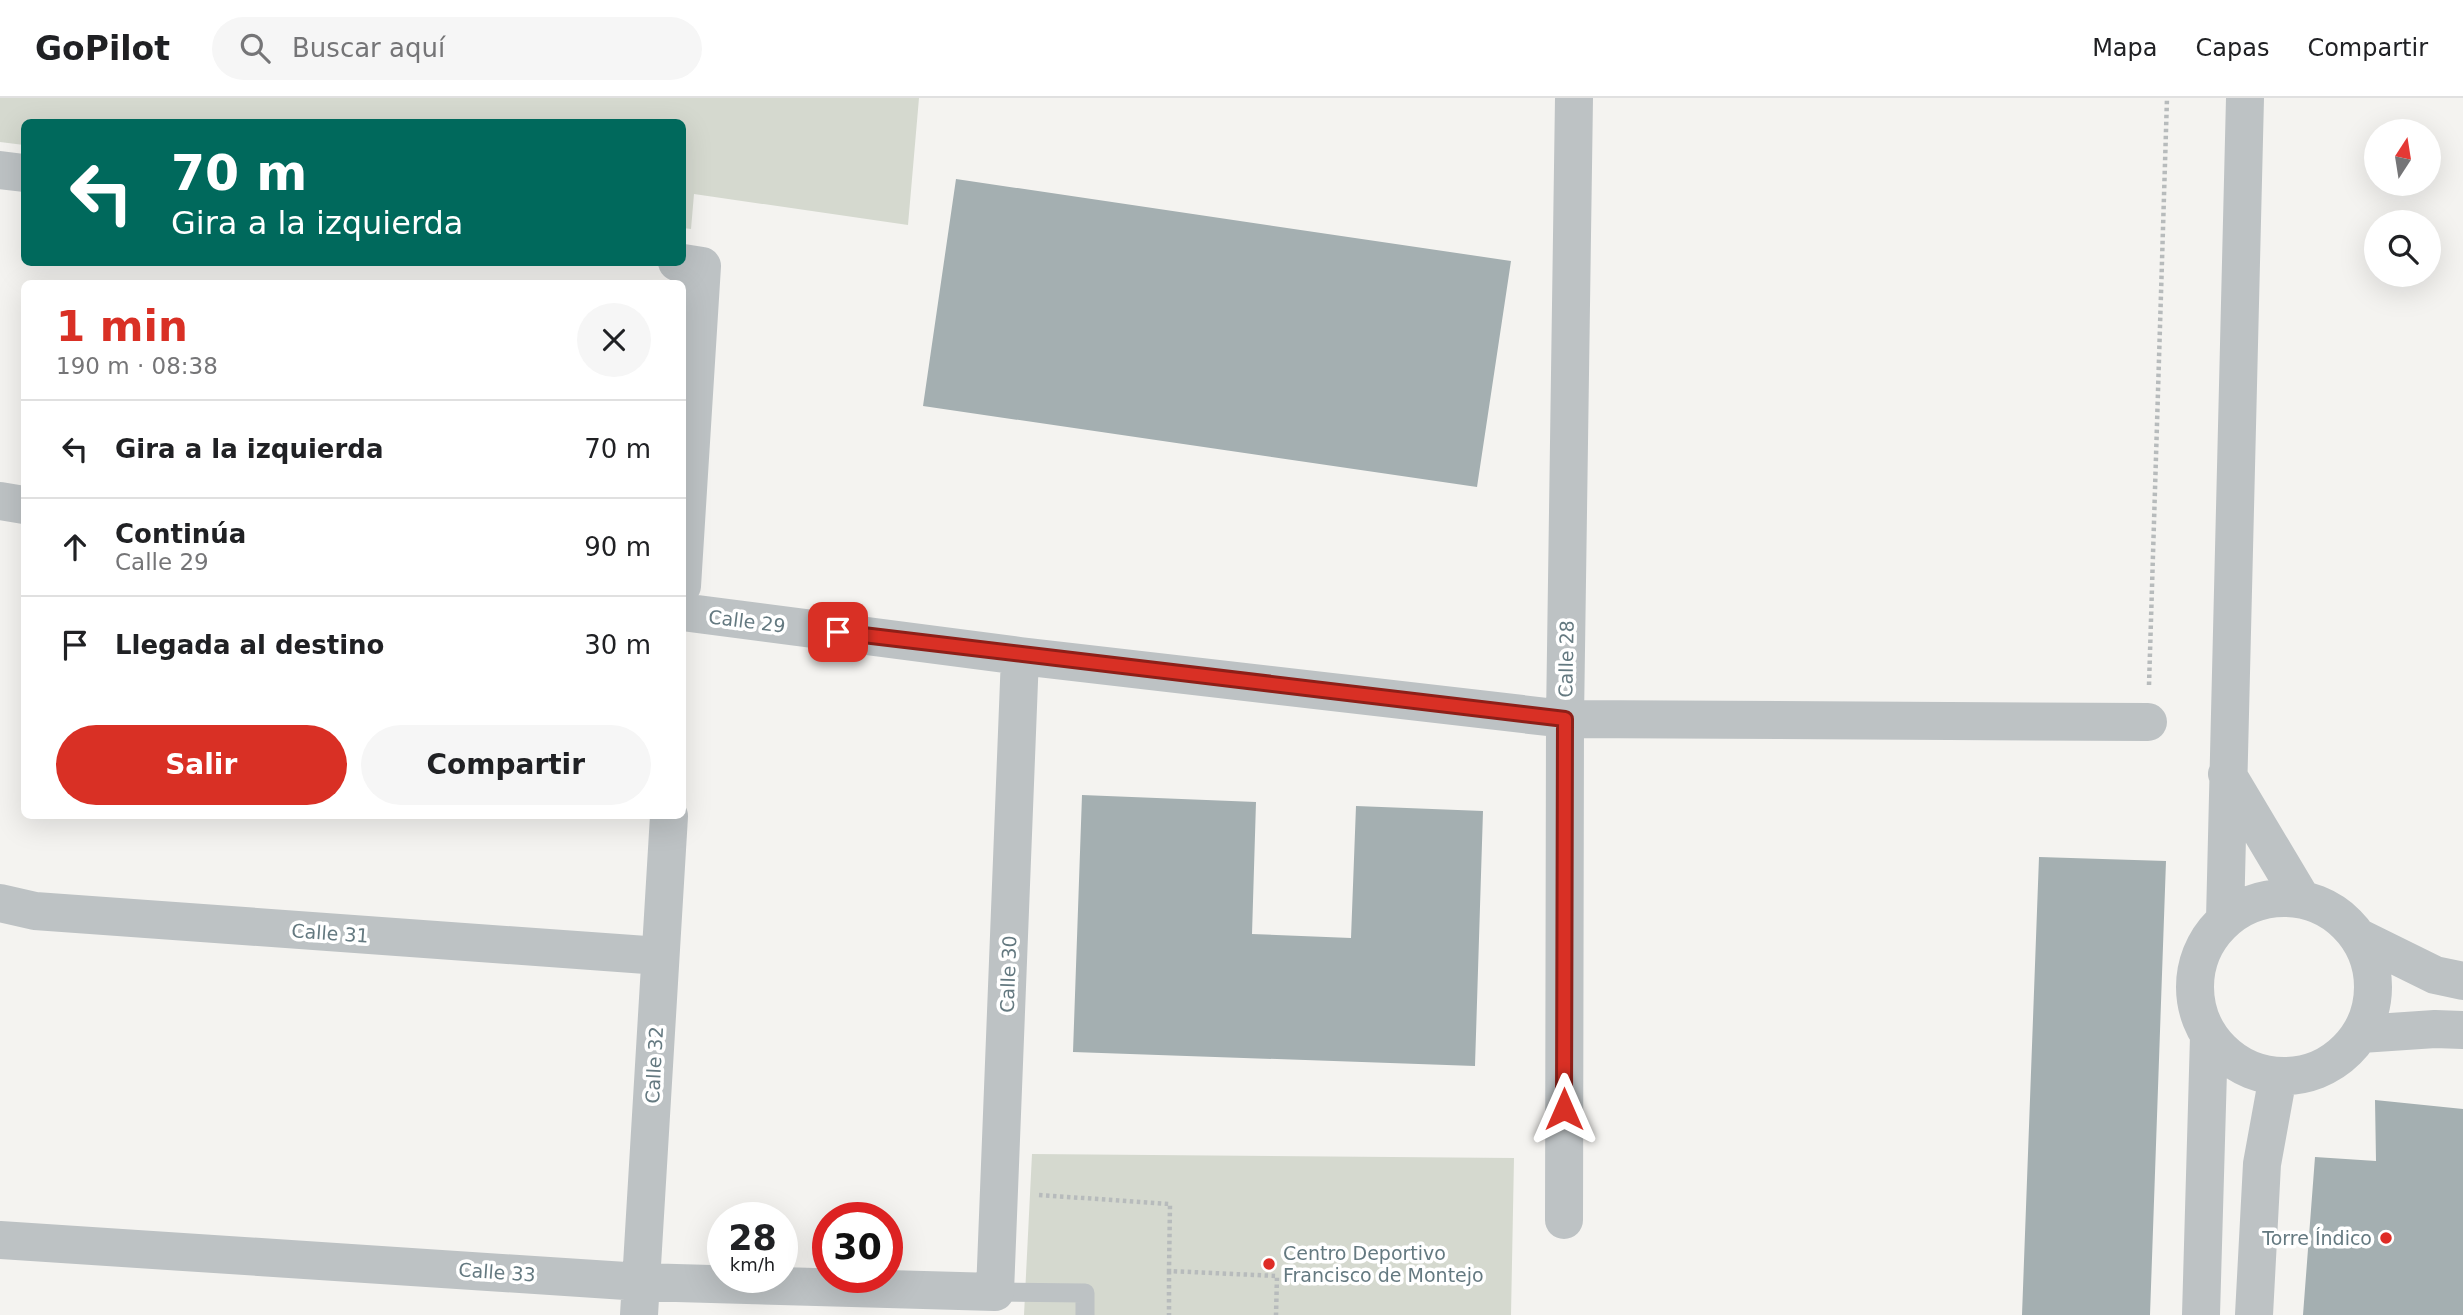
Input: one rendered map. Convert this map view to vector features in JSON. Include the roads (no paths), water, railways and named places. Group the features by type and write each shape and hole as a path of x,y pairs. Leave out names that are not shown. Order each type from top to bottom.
{"street":[{"name":"Calle 28","path":"1564,1220 1565,719 1574,98"},
{"path":"2225,919 2245,98"},
{"path":"0,170 21,173"},
{"path":"686,425 690,264"},
{"path":"0,501 21,504"},
{"name":"Calle 29","path":"686,613 1020,656 1565,719 2148,722"},
{"name":"Calle 30","path":"995,1292 1020,656"},
{"path":"2227,774 2301,898"},
{"name":"Calle 32","path":"640,1298 669,819"},
{"path":"2274,897 2301,898 2325,906 2344,920 2360,939 2371,961 2375,986 2371,1011 2361,1034 2345,1053 2325,1067 2302,1075 2278,1076 2251,1070 2227,1056 2209,1036 2198,1012 2194,987 2197,962 2208,939 2225,919 2248,904 2274,897"},
{"name":"Calle 31","path":"0,903 35,911 660,956"},
{"path":"2360,939 2435,975 2463,981"},
{"path":"2361,1034 2463,1030"},
{"path":"2201,1315 2209,1036"},
{"path":"2255,1315 2262,1164 2278,1076"},
{"name":"Calle 33","path":"0,1240 640,1298 995,1292"}],"lane":[{"path":"995,1292 1085,1293 1085,1315"}],"place":[{"name":"Torre Índico","path":"2386,1238"},
{"name":"Centro Deportivo Francisco de Montejo","path":"1269,1264"}]}
